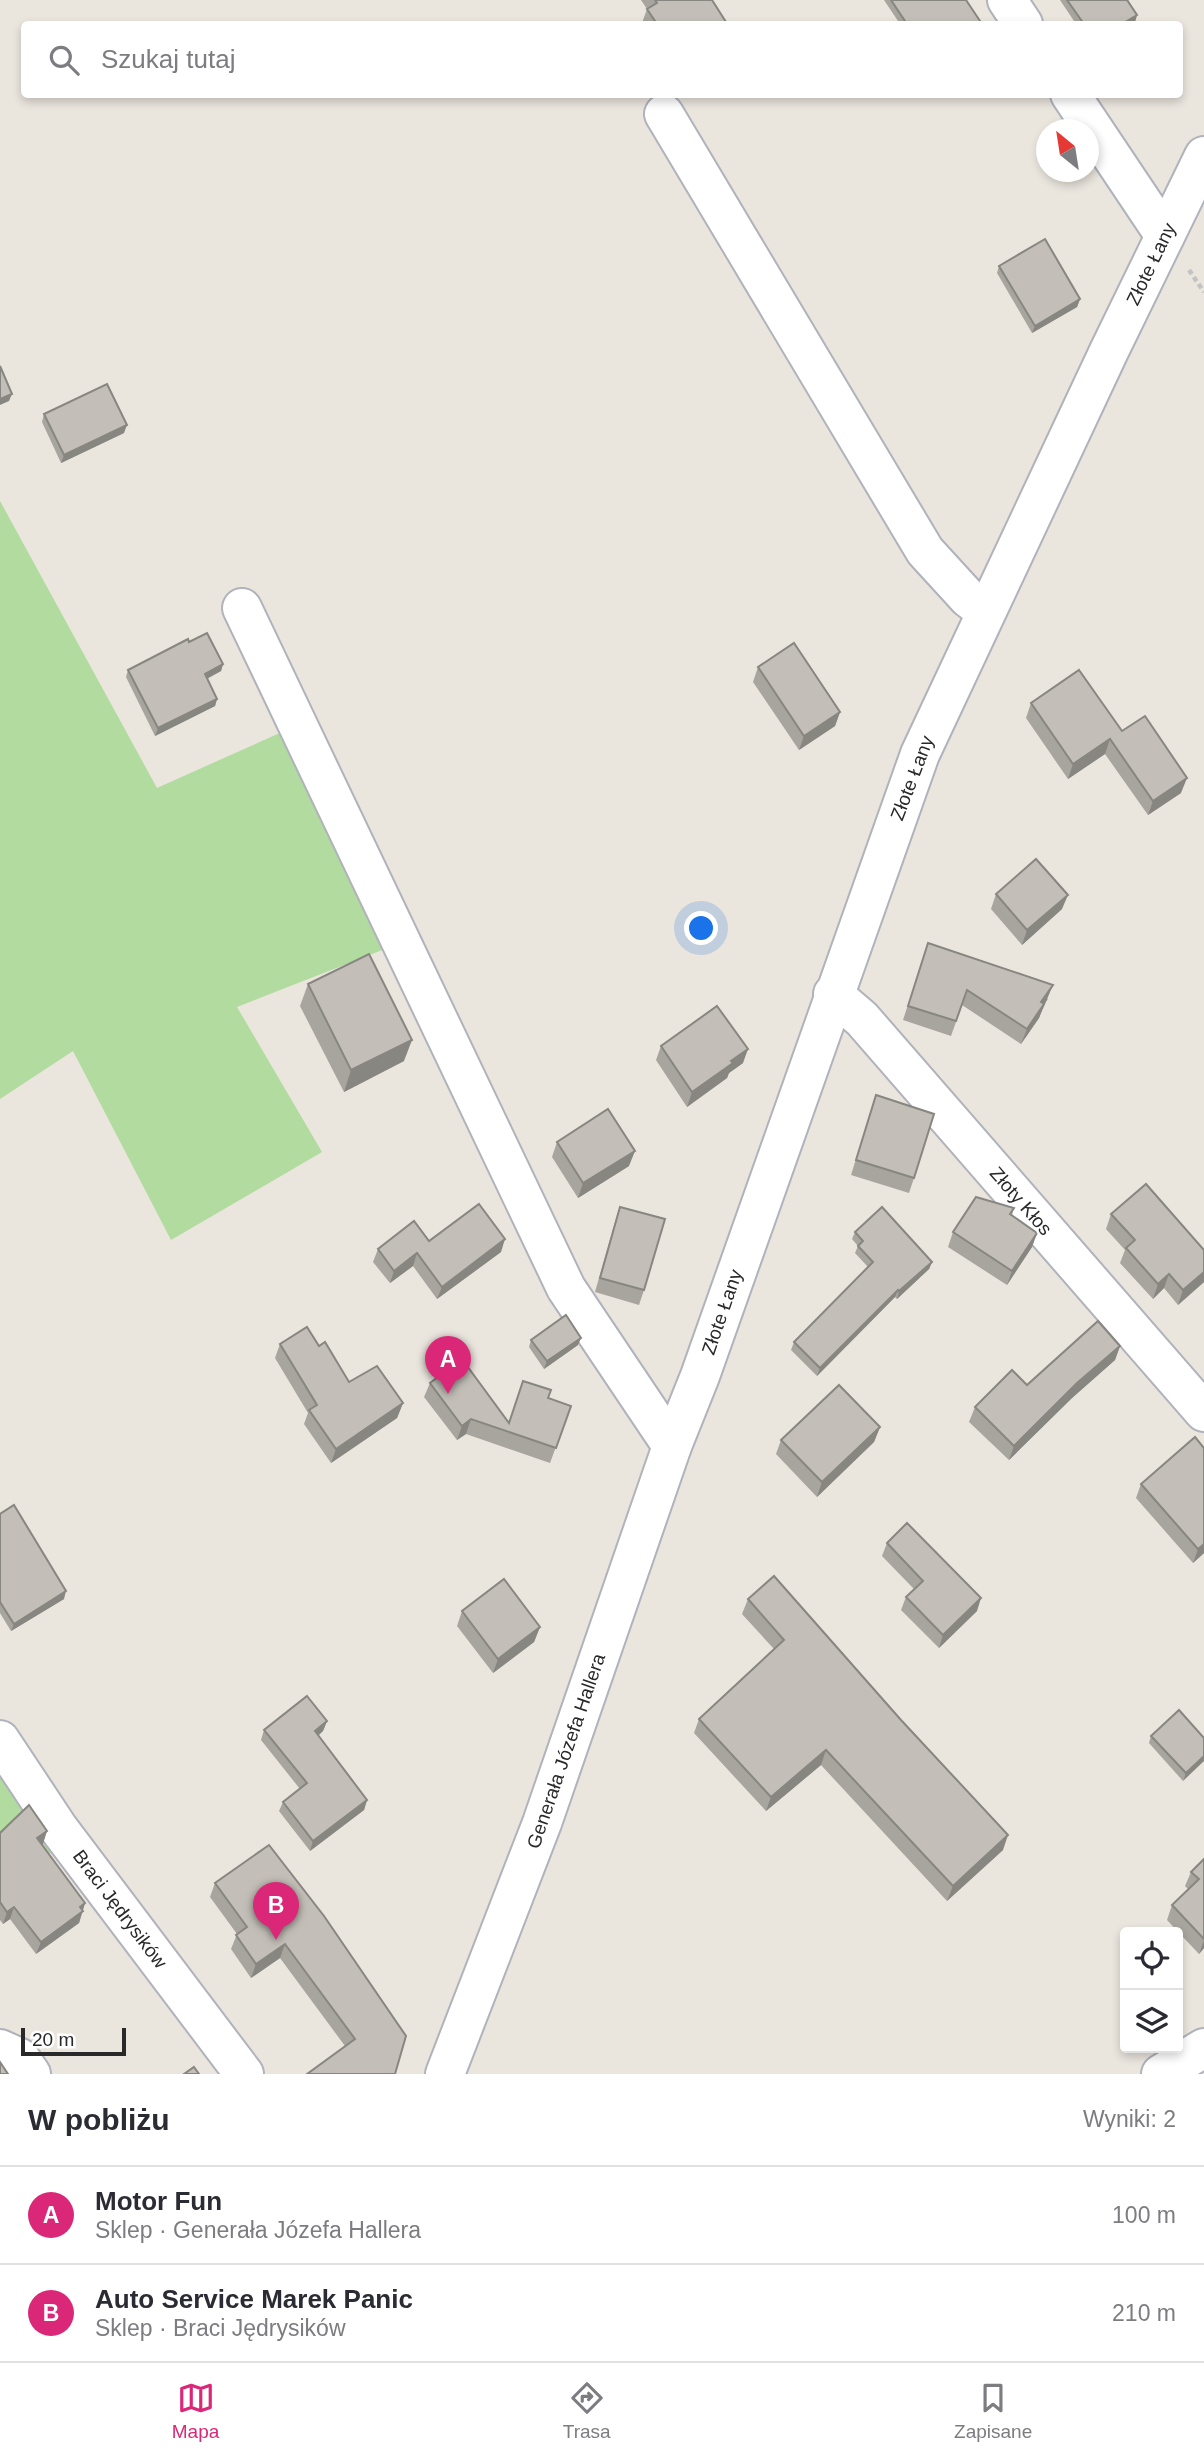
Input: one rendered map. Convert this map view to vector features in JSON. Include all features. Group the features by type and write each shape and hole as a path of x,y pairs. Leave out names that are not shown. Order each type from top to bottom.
{"street":[{"path":"1007,0 1021,21"},
{"path":"1073,98 1165,236"},
{"path":"664,114 925,551 968,598 986,612"},
{"name":"Złote Łany","path":"676,1436 920,754 1204,156"},
{"path":"242,608 566,1288 676,1436"},
{"name":"Złoty Kłos","path":"834,994 862,1019 1204,1412"},
{"name":"Generała Józefa Hallera","path":"445,2074 542,1823 676,1436"},
{"name":"Braci Jędrysików","path":"0,1740 60,1829 244,2074"},
{"path":"1161,2074 1204,2048"},
{"path":"0,2049 20,2058 31,2074"}],"green space":[{"path":"0,501 157,788 291,728 395,945 237,1007 322,1152 171,1240 73,1051 0,1099"},
{"path":"0,1762 57,1853 10,1855 0,1860"}],"building":[{"path":"655,0 712,0 725,21 655,21 647,9 657,3"},
{"path":"891,0 966,0 980,21 905,21"},
{"path":"1067,0 1127,0 1137,15 1127,21 1082,21"},
{"path":"1045,239 1080,299 1035,326 999,266"},
{"path":"0,366 12,394 0,399"},
{"path":"107,384 127,425 64,455 44,414"},
{"path":"207,633 223,664 205,674 217,699 158,728 128,670 188,639 189,642"},
{"path":"794,643 840,712 804,736 758,667"},
{"path":"1079,670 1122,731 1145,716 1187,778 1153,801 1110,739 1073,764 1031,703"},
{"path":"1036,859 1068,895 1027,930 996,894"},
{"path":"928,943 1053,985 1027,1029 967,990 956,1021 908,1006"},
{"path":"369,954 412,1040 351,1070 308,984"},
{"path":"717,1006 748,1049 692,1092 661,1046"},
{"path":"876,1095 934,1114 914,1178 856,1160"},
{"path":"608,1109 635,1151 583,1183 557,1142"},
{"path":"1146,1184 1204,1250 1204,1272 1183,1290 1169,1274 1158,1284 1126,1248 1135,1240 1111,1214"},
{"path":"976,1197 1014,1208 1010,1214 1037,1233 1012,1271 953,1232"},
{"path":"479,1204 505,1239 442,1287 417,1253 394,1271 378,1249 414,1221 429,1241"},
{"path":"620,1207 665,1219 644,1290 600,1278"},
{"path":"882,1207 932,1262 898,1290 820,1368 794,1342 873,1262 858,1246 863,1241 855,1232"},
{"path":"566,1315 581,1338 547,1361 531,1340"},
{"path":"1098,1321 1120,1346 1077,1383 1014,1446 975,1407 1012,1370 1027,1385"},
{"path":"307,1327 319,1346 325,1342 349,1382 377,1366 403,1403 336,1449 309,1410 317,1405 280,1344"},
{"path":"462,1359 509,1423 523,1381 551,1390 548,1398 571,1406 556,1448 471,1419 462,1426 430,1383"},
{"path":"839,1385 880,1427 822,1482 781,1440"},
{"path":"1195,1437 1204,1448 1204,1544 1198,1549 1141,1484"},
{"path":"14,1505 66,1591 14,1624 0,1602 0,1514"},
{"path":"907,1523 981,1598 943,1635 906,1597 923,1581 887,1543"},
{"path":"774,1576 901,1720 1008,1835 953,1886 826,1750 771,1797 699,1719 784,1640 748,1599"},
{"path":"504,1579 540,1627 498,1659 462,1611"},
{"path":"307,1696 327,1721 315,1731 367,1800 313,1841 283,1802 307,1783 264,1730"},
{"path":"1179,1710 1204,1738 1204,1756 1186,1773 1151,1736"},
{"path":"29,1805 47,1831 37,1838 85,1903 80,1907 83,1911 41,1942 14,1907 7,1912 0,1902 0,1833"},
{"path":"269,1845 324,1916 406,2036 395,2074 307,2074 355,2039 285,1944 256,1964 236,1935 247,1927 215,1883"},
{"path":"1204,1859 1204,1939 1172,1905 1199,1879 1191,1872"},
{"path":"0,2062 8,2074 0,2074"},
{"path":"194,2067 199,2074 184,2074"}],"place":[{"name":"Motor Fun","path":"448,1394"},
{"name":"Auto Service Marek Panic","path":"276,1940"}]}
